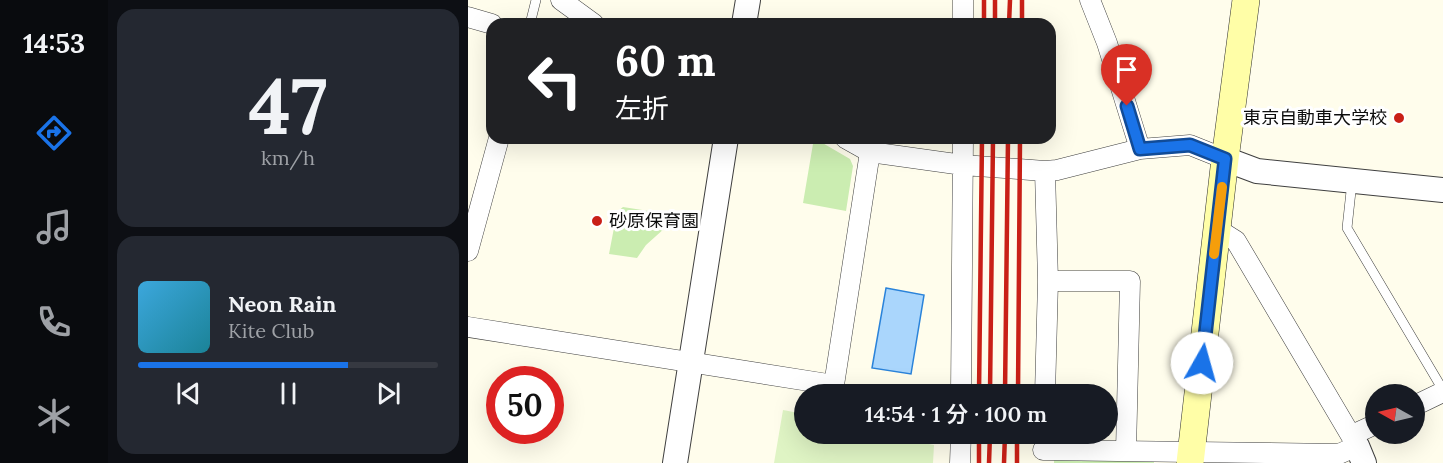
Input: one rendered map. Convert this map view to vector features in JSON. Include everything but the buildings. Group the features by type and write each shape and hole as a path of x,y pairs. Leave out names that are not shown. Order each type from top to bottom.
{"main road":[{"path":"1191,457 1225,159 1246,0"}],"street":[{"path":"561,0 586,18"},
{"path":"745,18 748,0"},
{"path":"963,0 963,18"},
{"path":"1090,0 1107,43 1140,149"},
{"path":"468,17 486,22"},
{"path":"468,251 498,144"},
{"path":"675,463 725,144"},
{"path":"855,144 870,152 963,165 1045,171 1140,149 1190,145 1257,171 1443,190"},
{"path":"961,384 963,144"},
{"path":"468,327 834,385 870,152"},
{"path":"1045,171 1048,281 1045,384"},
{"path":"1043,449 1126,451 1191,457 1339,454 1358,448 1236,242 1217,230"},
{"path":"1048,281 1130,281 1126,451"},
{"path":"1425,400 1443,391"},
{"path":"960,463 961,444"}],"lane":[{"path":"532,18 536,0"},
{"path":"1352,181 1347,228 1443,391"}],"green space":[{"path":"813,144 824,144 850,159 853,166 846,211 803,203"},
{"path":"623,207 668,214 665,228 646,245 637,258 609,254 617,212"},
{"path":"783,410 794,412 794,444 934,445 933,463 774,463"},
{"path":"1054,460 1154,461 1154,463 1054,463"}],"water":[{"path":"886,288 924,295 911,374 872,368"}],"railway":[{"path":"984,0 984,18"},
{"path":"995,0 995,18"},
{"path":"1009,18 1010,0"},
{"path":"1022,0 1022,18"},
{"path":"979,384 982,144"},
{"path":"990,384 993,144"},
{"path":"1005,384 1008,144"},
{"path":"1018,384 1020,144"},
{"path":"979,444 979,463"},
{"path":"989,463 990,444"},
{"path":"1004,463 1005,444"},
{"path":"1017,444 1017,463"}],"slow traffic":[{"path":"1214,254 1222,187"}],"place":[{"name":"東京自動車大学校","path":"1399,118"},
{"name":"砂原保育園","path":"597,221"}],"route":[{"path":"1127,106 1140,149 1190,145 1225,159 1202,363"}]}
